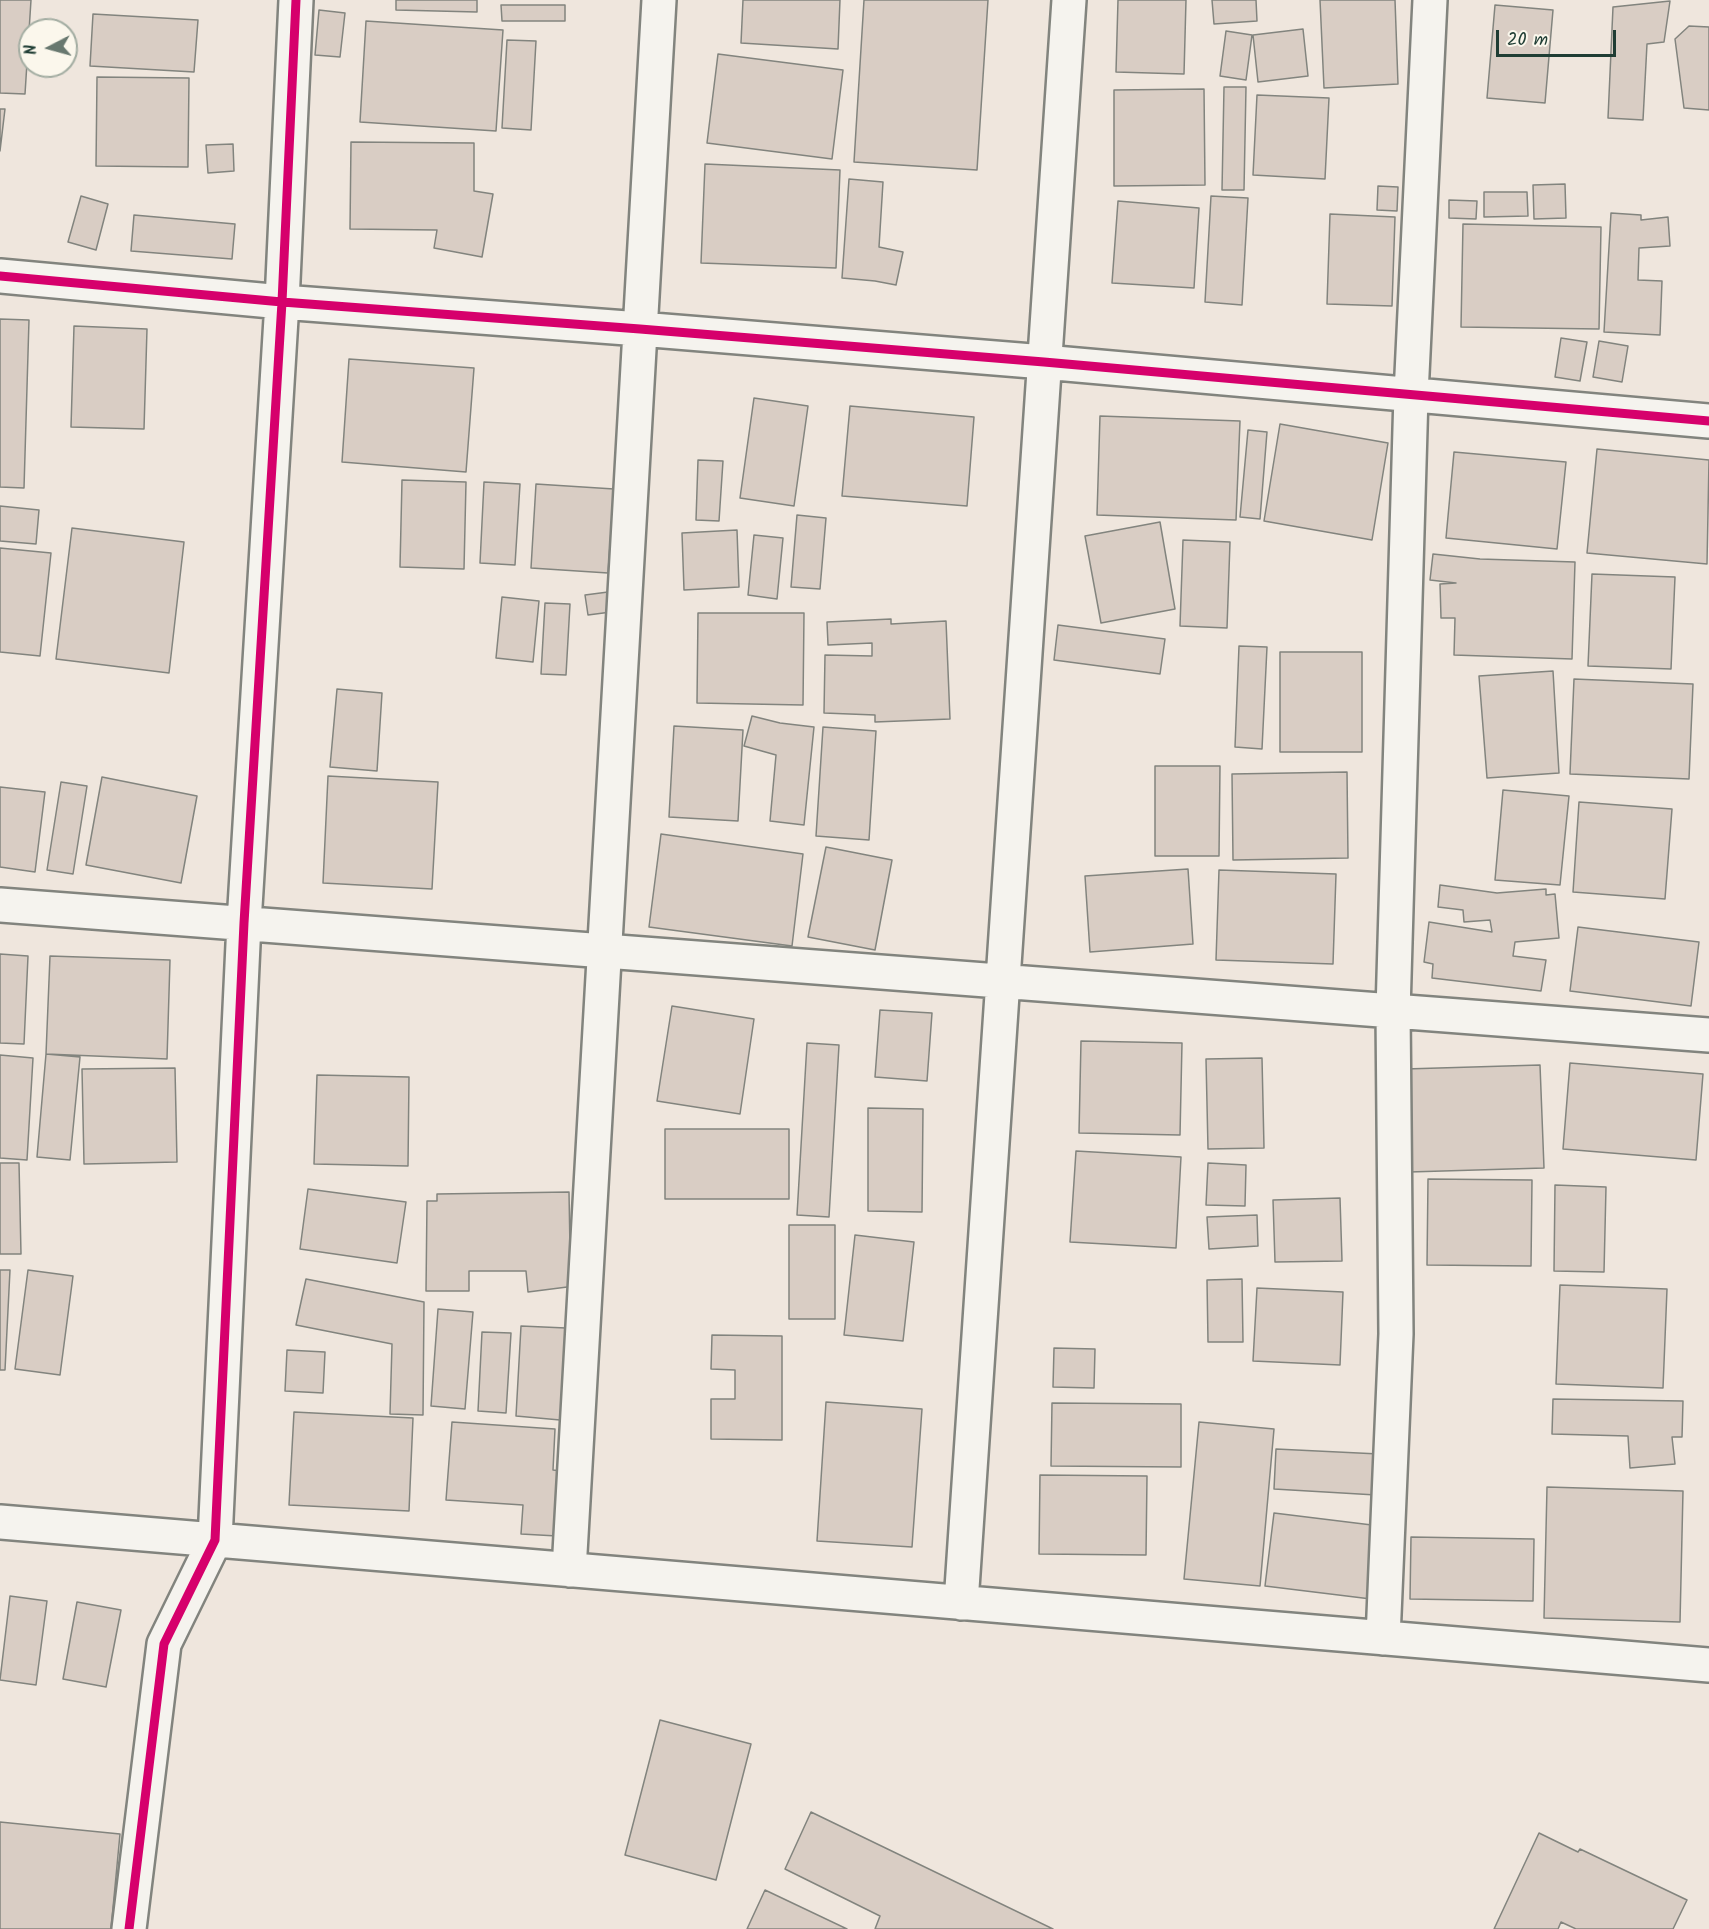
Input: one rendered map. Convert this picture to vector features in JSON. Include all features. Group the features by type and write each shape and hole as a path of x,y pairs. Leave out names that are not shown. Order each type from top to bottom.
{"street":[{"path":"129,1929 164,1644 215,1540 244,923 282,302 296,0"},
{"path":"569,1570 659,0"},
{"path":"961,1603 1069,0"},
{"path":"1383,1638 1396,1334 1393,1011 1411,395 1430,0"},
{"path":"0,276 282,302 1044,362 1709,421"},
{"path":"0,905 1709,1035"},
{"path":"0,1522 1709,1665"}],"building":[{"path":"0,0 31,0 30,18 18,18 18,78 26,78 25,94 0,93"},
{"path":"396,0 477,0 477,12 396,10"},
{"path":"743,0 840,0 838,49 741,43"},
{"path":"864,0 988,0 977,170 854,162"},
{"path":"1118,0 1186,0 1184,74 1116,72"},
{"path":"1212,0 1256,0 1257,21 1214,24"},
{"path":"1320,0 1395,0 1398,84 1324,88"},
{"path":"1670,1 1664,42 1647,44 1643,120 1608,118 1613,7"},
{"path":"501,5 565,5 565,21 502,21"},
{"path":"1495,5 1553,10 1545,103 1487,98"},
{"path":"319,10 345,13 340,57 315,55"},
{"path":"93,14 198,20 194,72 90,66"},
{"path":"366,21 503,30 496,131 360,122"},
{"path":"1689,26 1709,27 1709,110 1684,108 1675,39"},
{"path":"1303,29 1308,76 1258,82 1253,35"},
{"path":"1226,31 1252,35 1246,80 1220,76"},
{"path":"507,40 536,41 531,130 502,128"},
{"path":"718,54 843,70 832,159 707,143"},
{"path":"97,77 189,78 188,167 96,166"},
{"path":"1224,87 1246,87 1244,190 1222,190"},
{"path":"1204,89 1205,185 1114,186 1114,90"},
{"path":"1257,95 1329,98 1325,179 1253,175"},
{"path":"0,109 5,109 0,151"},
{"path":"351,142 474,143 474,191 493,194 482,257 434,248 437,230 350,229"},
{"path":"233,144 234,171 208,173 206,145"},
{"path":"705,164 840,170 836,268 701,263"},
{"path":"849,179 883,182 879,247 903,252 896,285 842,278"},
{"path":"1565,184 1566,218 1534,219 1533,185"},
{"path":"1378,186 1398,187 1397,211 1377,210"},
{"path":"1484,192 1527,192 1528,216 1484,217"},
{"path":"81,196 108,204 96,250 68,242"},
{"path":"1211,196 1248,198 1242,305 1205,302"},
{"path":"1449,200 1477,201 1476,219 1449,218"},
{"path":"1118,201 1199,208 1194,288 1112,283"},
{"path":"1611,213 1641,215 1641,220 1668,217 1670,246 1639,248 1638,280 1662,281 1660,335 1604,332"},
{"path":"1330,214 1395,217 1392,306 1327,304"},
{"path":"134,215 235,224 232,259 131,251"},
{"path":"1463,224 1601,227 1599,329 1461,327"},
{"path":"0,319 29,320 24,488 0,487"},
{"path":"74,326 147,329 144,429 71,427"},
{"path":"1561,338 1587,342 1580,381 1555,377"},
{"path":"1599,341 1628,346 1622,382 1593,377"},
{"path":"349,359 474,368 466,472 342,462"},
{"path":"754,398 808,406 794,506 740,498"},
{"path":"850,406 974,417 967,506 842,496"},
{"path":"1100,416 1240,421 1236,520 1097,515"},
{"path":"1280,424 1388,443 1372,540 1264,521"},
{"path":"1248,430 1267,432 1260,519 1240,517"},
{"path":"1597,449 1709,460 1707,564 1587,553"},
{"path":"1454,452 1566,462 1557,549 1446,538"},
{"path":"698,460 723,461 719,521 696,520"},
{"path":"402,480 466,482 464,569 400,567"},
{"path":"484,482 520,484 515,565 480,563"},
{"path":"536,484 614,489 608,573 531,568"},
{"path":"0,506 39,510 36,544 0,541"},
{"path":"797,515 826,518 820,589 791,587"},
{"path":"1160,522 1175,609 1101,623 1085,536"},
{"path":"72,528 184,542 169,673 56,659"},
{"path":"737,530 739,587 684,590 682,533"},
{"path":"754,535 783,538 777,599 748,595"},
{"path":"1183,540 1230,542 1227,628 1180,626"},
{"path":"0,548 51,553 40,656 0,652"},
{"path":"1433,554 1480,559 1575,562 1572,659 1454,655 1455,618 1441,618 1440,584 1456,583 1430,580"},
{"path":"1592,574 1675,577 1671,669 1588,666"},
{"path":"608,592 611,612 588,615 585,595"},
{"path":"502,597 539,601 533,662 496,658"},
{"path":"545,603 570,604 566,675 541,674"},
{"path":"698,613 804,613 803,705 697,703"},
{"path":"891,619 891,624 946,621 950,719 875,722 875,715 824,713 825,655 872,656 872,643 828,645 827,622"},
{"path":"1058,625 1165,639 1160,674 1054,660"},
{"path":"1239,646 1267,647 1262,749 1235,747"},
{"path":"1280,652 1362,652 1362,752 1280,752"},
{"path":"1553,671 1559,773 1487,778 1479,676"},
{"path":"1574,679 1693,684 1689,779 1570,774"},
{"path":"337,689 382,693 377,771 330,767"},
{"path":"752,716 780,723 814,727 804,825 770,821 776,755 744,746"},
{"path":"674,726 743,730 738,821 669,817"},
{"path":"823,727 876,731 869,840 816,836"},
{"path":"1155,766 1220,766 1219,856 1155,856"},
{"path":"1347,772 1348,858 1233,860 1232,774"},
{"path":"328,776 438,782 432,889 323,883"},
{"path":"102,777 197,796 181,883 86,865"},
{"path":"61,782 87,786 73,874 47,870"},
{"path":"0,787 45,792 35,872 0,867"},
{"path":"1503,790 1569,796 1560,885 1495,880"},
{"path":"1579,802 1672,809 1665,899 1573,892"},
{"path":"661,834 803,854 792,946 649,927"},
{"path":"826,847 892,860 875,950 808,937"},
{"path":"1188,869 1193,944 1090,952 1085,876"},
{"path":"1219,870 1336,874 1333,964 1216,960"},
{"path":"1440,885 1497,893 1546,889 1546,895 1555,894 1559,938 1515,942 1513,956 1546,960 1541,991 1432,978 1433,964 1424,962 1429,922 1492,932 1490,920 1464,922 1463,910 1438,907"},
{"path":"1578,927 1699,942 1691,1006 1570,991"},
{"path":"0,954 28,956 24,1044 0,1043"},
{"path":"50,956 170,960 167,1059 46,1054"},
{"path":"672,1006 754,1019 740,1114 657,1101"},
{"path":"880,1010 932,1013 927,1081 875,1077"},
{"path":"1081,1041 1182,1043 1180,1135 1079,1133"},
{"path":"807,1043 839,1045 829,1217 797,1215"},
{"path":"46,1054 80,1057 70,1160 37,1157"},
{"path":"0,1055 33,1058 27,1160 0,1158"},
{"path":"1262,1058 1264,1148 1208,1149 1206,1059"},
{"path":"1570,1063 1703,1074 1696,1160 1563,1149"},
{"path":"1540,1065 1544,1168 1409,1172 1405,1069"},
{"path":"175,1068 177,1162 84,1164 82,1069"},
{"path":"317,1075 409,1077 408,1166 314,1164"},
{"path":"868,1108 923,1109 922,1212 868,1211"},
{"path":"665,1129 789,1129 789,1199 665,1199"},
{"path":"1076,1151 1181,1157 1176,1248 1070,1242"},
{"path":"0,1163 19,1163 21,1254 0,1254"},
{"path":"1208,1163 1246,1165 1245,1206 1206,1205"},
{"path":"1428,1179 1532,1180 1531,1266 1427,1265"},
{"path":"1555,1185 1606,1187 1604,1272 1554,1271"},
{"path":"308,1189 406,1202 397,1263 300,1249"},
{"path":"569,1192 570,1249 575,1286 528,1292 526,1271 469,1271 469,1291 426,1291 427,1201 437,1201 437,1194"},
{"path":"1340,1198 1342,1261 1275,1262 1273,1200"},
{"path":"1257,1215 1258,1246 1209,1249 1207,1217"},
{"path":"789,1225 835,1225 835,1319 789,1319"},
{"path":"855,1235 914,1242 903,1341 844,1335"},
{"path":"0,1270 10,1270 5,1370 0,1370"},
{"path":"28,1270 73,1276 60,1375 15,1369"},
{"path":"306,1279 424,1302 423,1415 390,1414 392,1344 296,1325"},
{"path":"1242,1279 1243,1342 1208,1342 1207,1280"},
{"path":"1560,1285 1667,1289 1663,1388 1556,1384"},
{"path":"1257,1288 1343,1292 1340,1365 1253,1361"},
{"path":"438,1309 473,1312 465,1409 431,1406"},
{"path":"521,1326 566,1328 560,1420 516,1416"},
{"path":"482,1332 511,1333 506,1413 478,1411"},
{"path":"712,1335 782,1336 782,1440 711,1439 711,1399 735,1399 735,1370 711,1369"},
{"path":"1054,1348 1095,1349 1094,1388 1053,1387"},
{"path":"287,1350 325,1352 323,1393 285,1391"},
{"path":"1553,1399 1683,1401 1682,1437 1672,1437 1675,1464 1630,1468 1628,1436 1552,1434"},
{"path":"826,1402 922,1409 912,1547 817,1541"},
{"path":"1052,1403 1181,1404 1181,1467 1051,1466"},
{"path":"294,1412 413,1418 409,1511 289,1505"},
{"path":"452,1422 555,1429 553,1470 561,1471 557,1536 521,1534 523,1505 446,1500"},
{"path":"1199,1422 1274,1429 1260,1586 1184,1579"},
{"path":"1276,1449 1379,1454 1376,1495 1274,1489"},
{"path":"1040,1475 1147,1476 1146,1555 1039,1554"},
{"path":"1547,1487 1683,1491 1680,1622 1544,1618"},
{"path":"1274,1513 1380,1526 1371,1599 1265,1586"},
{"path":"1411,1537 1534,1539 1533,1601 1410,1599"},
{"path":"10,1596 47,1601 36,1685 0,1680"},
{"path":"77,1602 121,1610 106,1687 63,1679"},
{"path":"660,1720 751,1744 716,1880 625,1855"},
{"path":"811,1812 1053,1929 875,1929 880,1916 785,1869"},
{"path":"0,1822 120,1834 111,1929 0,1929"},
{"path":"1539,1833 1578,1852 1580,1849 1687,1900 1673,1929 1576,1929 1561,1922 1558,1929 1494,1929"},
{"path":"765,1890 847,1929 747,1929"}],"cycle path":[{"path":"129,1929 164,1644 215,1540 244,923 282,302 296,0"},
{"path":"0,276 282,302 1044,362 1709,421"}]}
